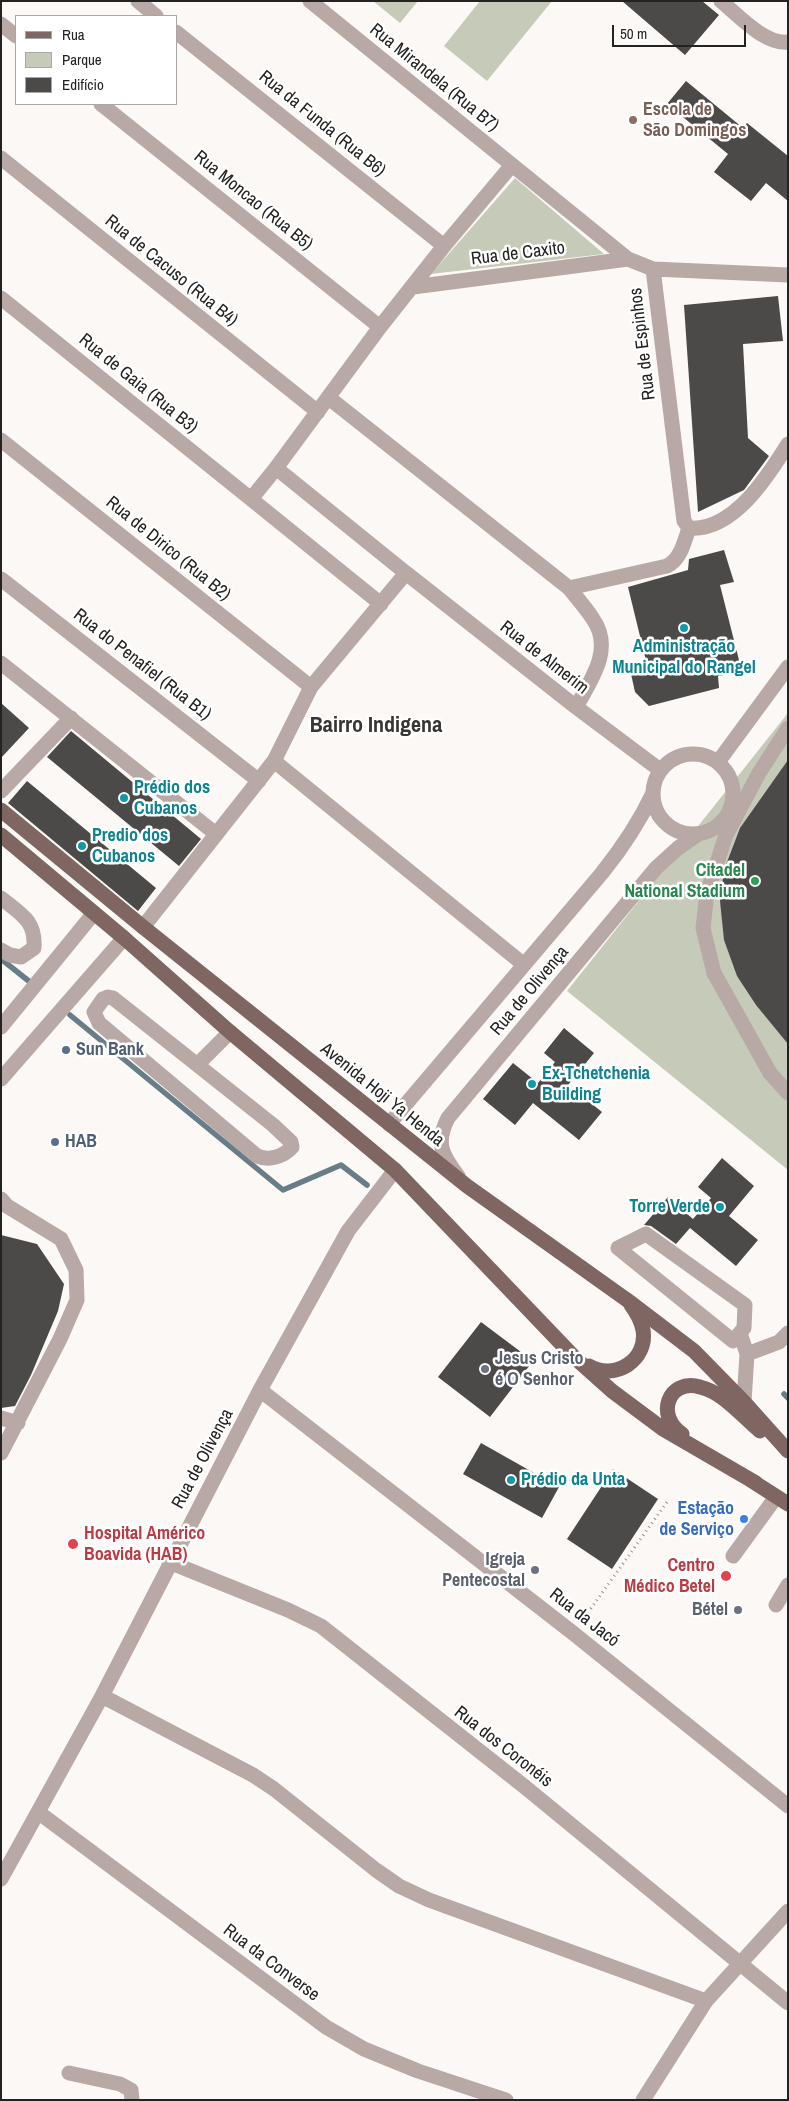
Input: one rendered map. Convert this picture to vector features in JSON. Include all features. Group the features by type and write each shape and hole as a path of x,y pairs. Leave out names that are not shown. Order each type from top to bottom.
{"main road":[{"name":"Avenida Hoji Ya Henda","path":"1,810 143,927 467,1186 627,1300 694,1351 744,1402 788,1452"},
{"path":"1,836 124,938 230,1032 395,1170 574,1358 632,1407 663,1429 782,1500"},
{"path":"574,1358 595,1370 608,1372 621,1370 630,1363 639,1351 643,1332 639,1315 627,1300"},
{"path":"756,1484 679,1432 670,1422 666,1413 667,1405 673,1393 690,1386 701,1387 715,1394 788,1452"}],"street":[{"path":"138,1 155,15"},
{"name":"Rua Mirandela (Rua B7)","path":"310,1 512,165"},
{"path":"722,1 766,38 783,43 788,42"},
{"path":"1,24 15,35"},
{"name":"Rua da Funda (Rua B6)","path":"178,34 444,246"},
{"name":"Rua Moncao (Rua B5)","path":"102,105 380,327"},
{"name":"Rua de Cacuso (Rua B4)","path":"1,158 318,412"},
{"path":"251,499 329,398 380,327 444,246 512,165"},
{"name":"Rua de Espinhos","path":"512,165 628,259 653,269 684,521 689,528"},
{"name":"Rua de Caxito","path":"412,287 628,259"},
{"path":"653,269 788,275"},
{"name":"Rua de Gaia (Rua B3)","path":"1,298 380,604"},
{"path":"329,398 569,588 594,620 600,635 602,649 599,664 576,707"},
{"name":"Rua de Dirico (Rua B2)","path":"1,440 311,687"},
{"path":"569,588 667,566 675,562 689,528 701,528 728,517 765,479 788,444"},
{"name":"Rua de Almerim","path":"276,468 576,707 660,770"},
{"path":"143,927 274,761 311,687 406,573"},
{"name":"Rua do Penafiel (Rua B1)","path":"1,579 259,780"},
{"path":"1,663 216,834"},
{"path":"718,762 788,667"},
{"path":"1,791 71,718"},
{"path":"788,728 759,773 726,835 706,893 703,928 714,973 770,1073 788,1093"},
{"path":"389,1124 623,847 640,820 652,793 655,779 668,762 679,756 693,754 707,756 718,762 730,778 734,789 734,799 728,816 719,826 707,832 697,834 677,832 664,823 658,815 652,793"},
{"path":"274,761 524,964"},
{"name":"Rua de Olivença","path":"467,1186 446,1161 443,1152 440,1140 442,1130 448,1118 656,868 697,834"},
{"path":"1,898 25,917 34,930 35,937 34,948 21,957 10,955 1,950"},
{"path":"4,1022 94,913"},
{"path":"1,1079 124,938"},
{"path":"113,998 198,1064 291,1142 292,1147 288,1152 265,1159 257,1156 99,1022 94,1012 104,999 113,998"},
{"path":"198,1064 230,1032"},
{"name":"Rua de Olivença","path":"1,1879 102,1696 169,1562 260,1390 348,1230 395,1170"},
{"path":"1,1453 77,1300 76,1270 61,1239 3,1204"},
{"path":"646,1234 745,1305 744,1328 740,1333 733,1341 618,1248 646,1234"},
{"path":"740,1333 747,1354 744,1402"},
{"path":"747,1354 780,1342 788,1333"},
{"name":"Rua da Jacó","path":"260,1390 573,1633 788,1806"},
{"path":"1,1418 18,1422"},
{"path":"733,1556 782,1500"},
{"name":"Rua dos Coronéis","path":"169,1562 288,1610 320,1626 525,1787 740,1966 788,2003"},
{"path":"776,1605 788,1585"},
{"path":"102,1696 253,1775 399,1886 428,1900 706,2001"},
{"name":"Rua da Converse","path":"38,1812 326,2027 364,2049 418,2071 506,2100"},
{"path":"649,2097 706,2001 740,1966 788,1911"},
{"path":"69,2073 120,2084 131,2090 132,2100"}],"path":[{"path":"573,1633 667,1502"}],"green space":[{"path":"373,1 418,1 400,23"},
{"path":"480,1 552,1 487,81 444,46"},
{"path":"515,178 604,254 431,274"},
{"path":"788,713 788,1170 567,991"}],"building":[{"path":"622,1 702,1 719,15 685,55"},
{"path":"686,81 743,128 747,123 788,156 788,201 766,183 751,201 714,172 728,154 667,104"},
{"path":"778,296 783,341 743,344 748,438 769,456 744,490 698,512 684,305"},
{"name":"Administração Municipal do Rangel","path":"724,550 734,582 720,585 742,672 718,676 719,688 649,706 635,692 631,674 648,669 628,587 688,570 689,559"},
{"path":"1,703 29,728 1,758"},
{"name":"Prédio dos Cubanos","path":"71,731 201,839 179,866 47,757"},
{"name":"Citadel National Stadium","path":"788,760 788,1044 756,1005 737,976 724,940 720,901 724,870 740,828"},
{"name":"Predio dos Cubanos","path":"27,781 156,888 138,911 8,803"},
{"name":"Ex-Tchetchenia Building","path":"564,1028 594,1053 568,1085 602,1112 579,1140 533,1103 515,1125 483,1099 513,1063 538,1083 555,1062 544,1053"},
{"name":"Torre Verde","path":"722,1158 754,1186 729,1216 758,1240 736,1266 690,1228 676,1244 651,1226 644,1225 668,1197 693,1219 711,1198 698,1187"},
{"path":"1,1235 37,1244 64,1284 58,1311 31,1375 15,1406 1,1408"},
{"name":"Jesus Cristo é O Senhor","path":"481,1322 533,1361 490,1417 438,1377"},
{"name":"Prédio da Unta","path":"481,1443 559,1487 542,1518 463,1474"},
{"path":"613,1469 658,1499 612,1569 567,1539"}],"waterway":[{"path":"1,959 30,982"},
{"path":"70,1015 283,1190 341,1165 367,1185"},
{"path":"784,1394 788,1398"}],"place":[{"name":"Escola de São Domingos","path":"633,120"},
{"name":"Administração Municipal do Rangel","path":"684,628"},
{"name":"Prédio dos Cubanos","path":"124,798"},
{"name":"Predio dos Cubanos","path":"82,846"},
{"name":"Citadel National Stadium","path":"755,881"},
{"name":"Sun Bank","path":"66,1050"},
{"name":"Ex-Tchetchenia Building","path":"532,1084"},
{"name":"HAB","path":"55,1142"},
{"name":"Torre Verde","path":"720,1207"},
{"name":"Jesus Cristo é O Senhor","path":"485,1369"},
{"name":"Prédio da Unta","path":"511,1480"},
{"name":"Estação de Serviço","path":"744,1519"},
{"name":"Hospital Américo Boavida (HAB)","path":"73,1544"},
{"name":"Igreja Pentecostal","path":"535,1570"},
{"name":"Centro Médico Betel","path":"726,1576"},
{"name":"Bétel","path":"738,1610"}],"district":[{"name":"Bairro Indigena","path":"376,726"}]}
